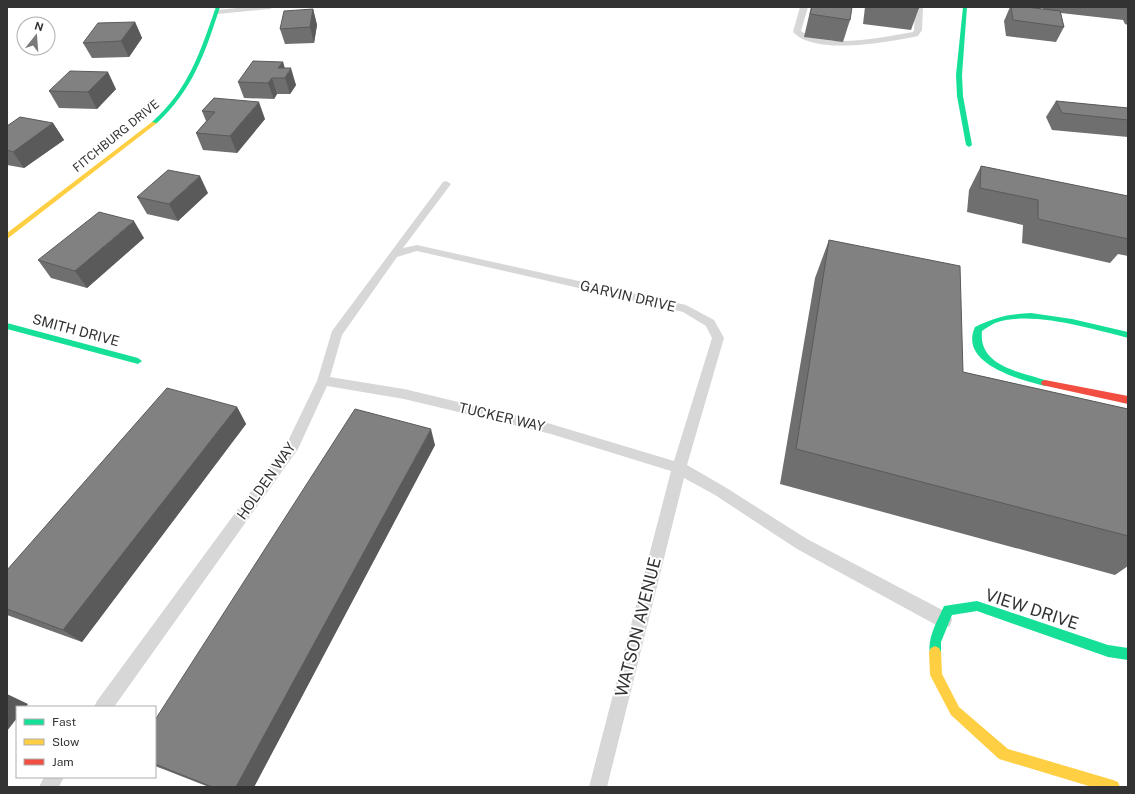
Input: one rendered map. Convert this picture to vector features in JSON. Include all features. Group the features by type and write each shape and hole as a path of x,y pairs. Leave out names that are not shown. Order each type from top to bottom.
{"street":[{"path":"965,7 959,75 960,96 969,145"},
{"name":"FITCHBURG DRIVE","path":"7,237 160,118 180,96 198,65 218,10"},
{"path":"1128,335 1051,318 1015,317 991,321 978,329 976,338 980,351 990,362 1003,369 1026,378 1128,400"},
{"name":"SMITH DRIVE","path":"7,326 138,362"},
{"name":"VIEW DRIVE","path":"1113,787 1004,754 955,711 936,675 935,642 948,610 977,606 1108,650 1128,654"}],"lane":[{"path":"218,10 270,7"},
{"path":"804,7 797,32 800,37 811,40 844,44 915,34 918,30 919,7"},
{"name":"HOLDEN WAY","path":"104,706 293,445 322,381 336,334 377,276 395,254 446,184"},
{"name":"GARVIN DRIVE","path":"395,254 417,248 686,309 710,323 718,338 679,468"},
{"name":"TUCKER WAY","path":"322,381 404,394 551,429 679,468 720,491 802,544 944,620"},
{"name":"WATSON AVENUE","path":"598,787 679,468"},
{"path":"48,787 54,778"}],"building":[{"path":"812,7 852,7 850,20 810,14"},
{"path":"1011,7 1026,7 1060,11 1064,27 1013,20"},
{"path":"313,9 310,27 280,29 284,11"},
{"path":"135,22 121,41 83,43 98,23"},
{"path":"253,61 283,62 278,68 291,68 285,78 272,78 268,83 238,82"},
{"path":"70,71 108,72 88,92 49,91"},
{"path":"214,98 259,102 230,136 196,133 215,112 202,111"},
{"path":"1056,101 1128,108 1128,120 1062,113"},
{"path":"20,117 53,123 13,152 7,150 7,126"},
{"path":"981,166 1128,196 1128,239 1038,219 1038,200 980,188"},
{"path":"168,170 200,176 169,204 137,197"},
{"path":"99,212 134,221 75,271 38,260"},
{"path":"829,240 960,266 963,372 1128,409 1128,536 796,449"},
{"path":"167,388 237,407 63,630 7,609 7,570"},
{"path":"355,409 431,429 236,787 212,787 156,764 156,718"}],"traffic: fast":[{"path":"154,123 178,99 187,85 201,55 218,7"},
{"path":"965,7 959,75 960,96 969,145"},
{"path":"1045,383 1009,372 984,357 978,345 978,329 993,321 1011,317 1031,316 1052,318 1128,335"},
{"path":"7,326 138,361"},
{"path":"935,652 935,642 948,610 977,606 1108,651 1128,654"}],"traffic: slow":[{"path":"7,237 154,123"},
{"path":"935,652 936,675 955,711 1004,754 1113,787"}],"traffic: jam":[{"path":"1045,383 1128,400"}]}
